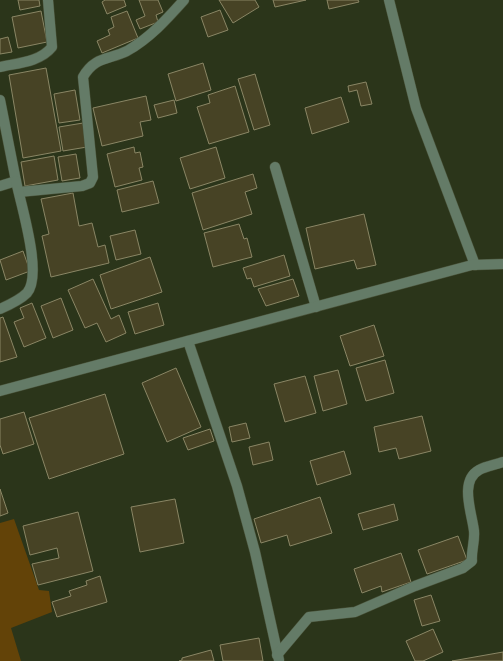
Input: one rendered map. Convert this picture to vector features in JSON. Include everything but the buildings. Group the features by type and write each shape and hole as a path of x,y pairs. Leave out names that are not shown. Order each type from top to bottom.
{"street":[{"path":"0,67 36,59 47,54 52,48 48,0"},
{"path":"18,192 82,186 90,183 93,177 93,162 84,77 93,63 126,51 158,29 184,0"},
{"path":"388,0 416,108 475,265"},
{"path":"0,100 18,192 32,250 34,273 28,293 11,304 0,308"},
{"path":"275,167 316,307"},
{"path":"0,186 16,181"},
{"path":"0,391 475,265 503,264"},
{"path":"188,341 237,486 255,552 278,658"},
{"path":"278,658 309,617 355,612 415,586 463,568 472,561 475,544 468,492 471,478 478,470 503,462"}],"shaded area":[{"path":"14,519 39,590 49,591 52,612 11,628 21,661 0,661 0,523"}]}
